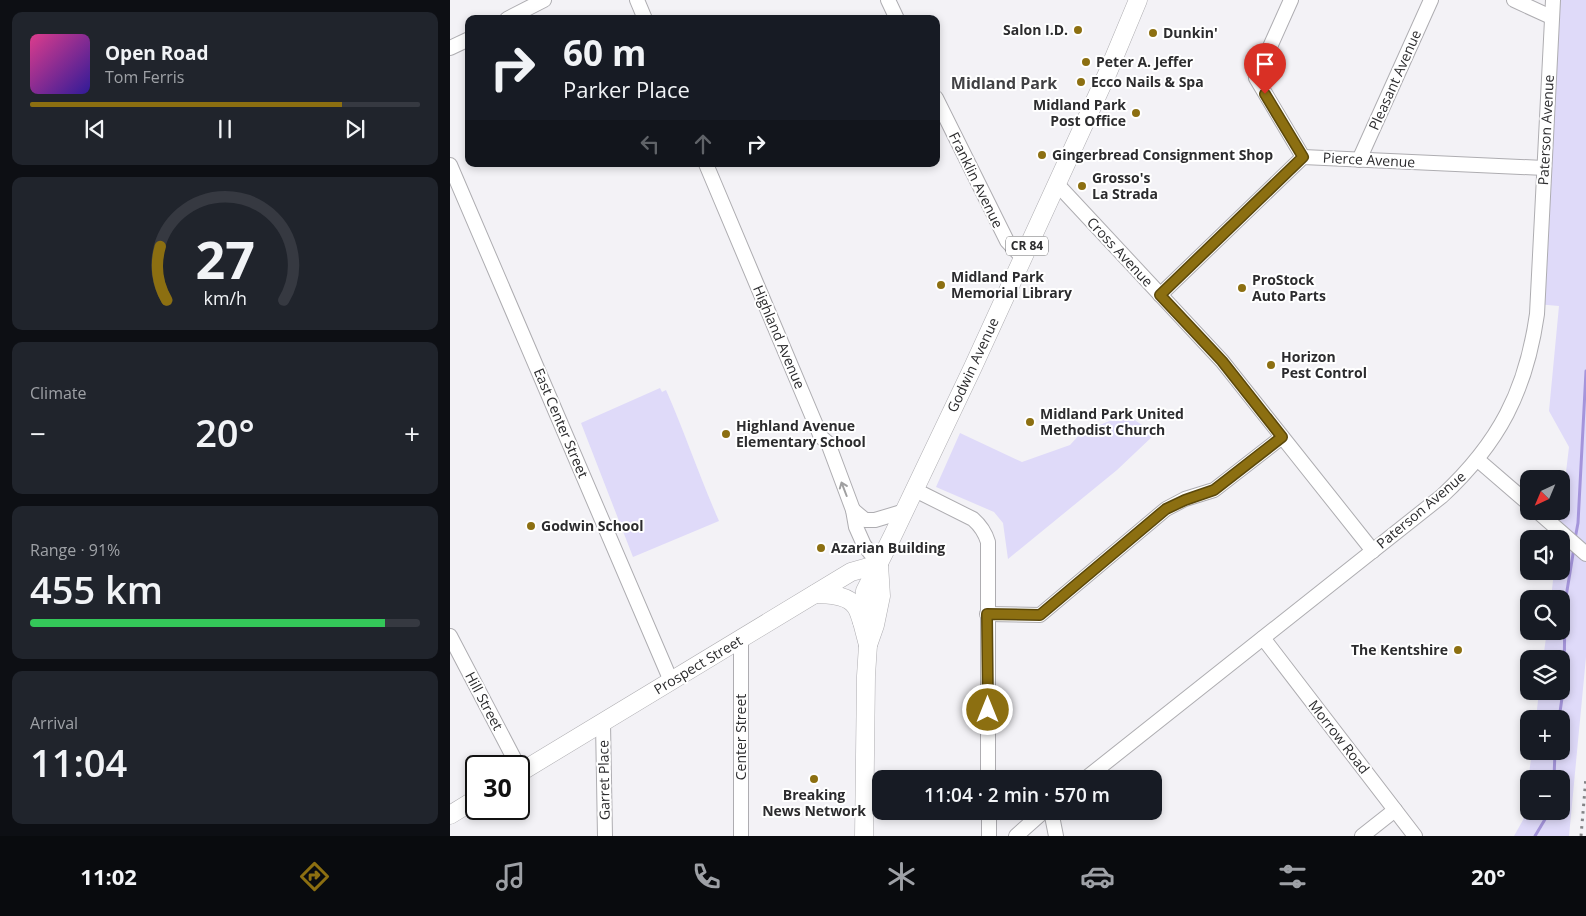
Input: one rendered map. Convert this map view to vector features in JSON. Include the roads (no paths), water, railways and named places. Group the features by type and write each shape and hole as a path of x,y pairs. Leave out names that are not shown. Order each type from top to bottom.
{"main road":[{"name":"Godwin Avenue","path":"868,645 862,622 865,591 915,490 1057,184 1108,72 1138,0"},
{"name":"Godwin Avenue","path":"864,836 866,675 868,645 875,626 881,594 879,564"},
{"name":"Prospect Street","path":"530,764 603,723 851,572 879,564"},
{"path":"815,594 847,599 856,606 862,622"},
{"path":"450,815 465,806"}],"street":[{"path":"515,15 544,0"},
{"path":"637,0 643,15"},
{"path":"888,0 896,15"},
{"path":"1291,0 1256,78 1303,157"},
{"name":"Pleasant Avenue","path":"1359,160 1431,0"},
{"path":"1514,0 1551,18"},
{"name":"Paterson Avenue","path":"1096,770 1442,496 1478,460 1493,439 1511,407 1526,370 1533,343 1537,314 1552,0"},
{"path":"450,48 465,41"},
{"name":"Franklin Avenue","path":"940,106 1006,241 1022,258"},
{"name":"Pierce Avenue","path":"1160,295 1303,157 1544,168"},
{"name":"East Center Street","path":"450,165 671,681"},
{"name":"Highland Avenue","path":"707,167 821,437 828,443 853,510 856,527 864,544 879,564"},
{"name":"Cross Avenue","path":"1057,184 1222,361 1373,551"},
{"path":"987,614 1040,615 1166,509 1214,490 1282,437"},
{"path":"1478,460 1520,496"},
{"path":"915,490 973,518 986,534 989,552 987,614 988,770"},
{"path":"853,510 865,520 875,520 905,511"},
{"path":"1547,520 1586,554"},
{"name":"Hill Street","path":"450,636 511,755"},
{"name":"Morrow Road","path":"1263,638 1416,836"},
{"name":"Center Street","path":"741,639 741,836"},
{"name":"Garret Place","path":"603,723 605,836"},
{"path":"1362,836 1395,810"},
{"path":"989,820 989,836"},
{"path":"1016,836 1034,820"},
{"path":"1053,820 1056,836"}],"waterway":[{"path":"1575,539 1578,523 1586,371"},
{"path":"1560,710 1564,684 1565,603 1574,548"},
{"path":"1554,770 1555,760"},
{"path":"1535,836 1545,820"}],"railway":[{"path":"1581,836 1586,777"}],"place":[{"name":"Salon I.D.","path":"1078,30"},
{"name":"Dunkin'","path":"1153,33"},
{"name":"Peter A. Jeffer","path":"1086,62"},
{"name":"Ecco Nails & Spa","path":"1081,82"},
{"name":"Midland Park Post Office","path":"1136,113"},
{"name":"Gingerbread Consignment Shop","path":"1042,155"},
{"name":"Grosso's La Strada","path":"1082,186"},
{"name":"Midland Park Memorial Library","path":"941,285"},
{"name":"ProStock Auto Parts","path":"1242,288"},
{"name":"Horizon Pest Control","path":"1271,365"},
{"name":"Midland Park United Methodist Church","path":"1030,422"},
{"name":"Highland Avenue Elementary School","path":"726,434"},
{"name":"Godwin School","path":"531,526"},
{"name":"Azarian Building","path":"821,548"},
{"name":"The Kentshire","path":"1458,650"},
{"name":"Breaking News Network","path":"814,779"}],"district":[{"name":"Midland Park","path":"1004,83"}]}
